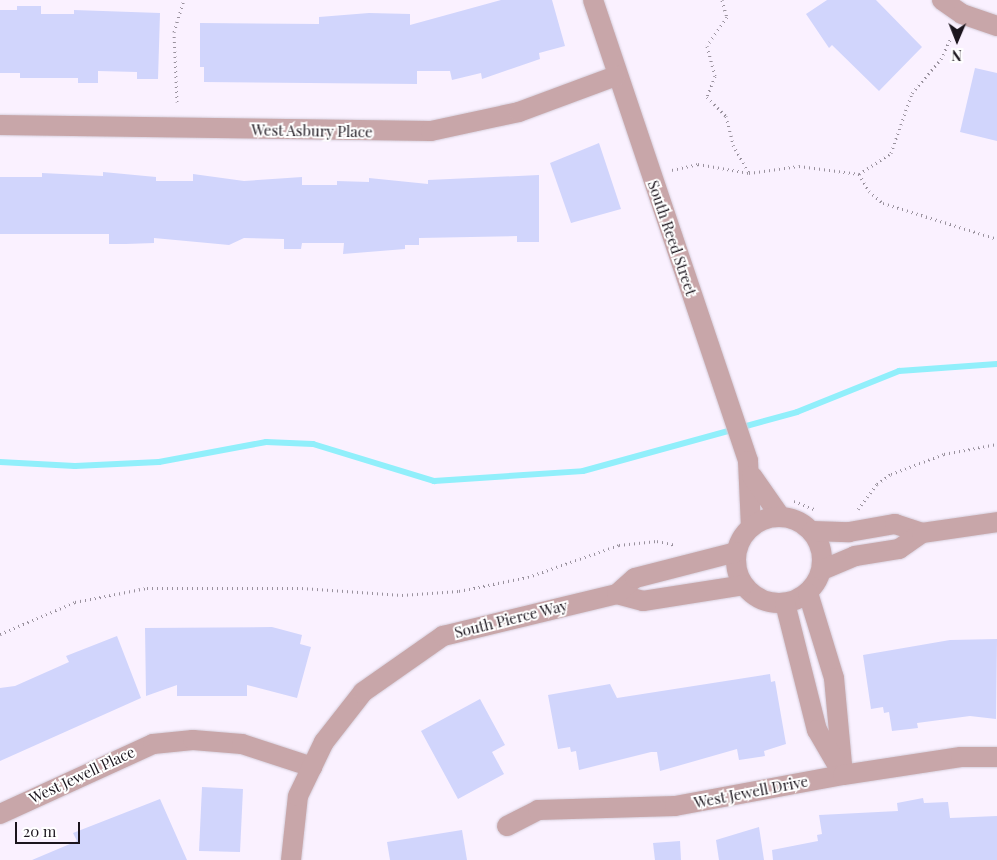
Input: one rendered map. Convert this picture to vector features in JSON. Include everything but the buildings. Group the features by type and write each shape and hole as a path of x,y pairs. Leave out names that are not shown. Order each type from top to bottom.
{"street":[{"name":"South Reed Street","path":"593,0 616,76 750,468 751,527"},
{"path":"942,0 962,14 997,26"},
{"name":"West Asbury Place","path":"0,125 431,131 519,112 616,76"},
{"name":"South Reed Street","path":"750,468 785,508"},
{"path":"785,508 812,531 821,549 822,570 808,593 785,603 762,600 744,585 736,552 751,527 785,508"},
{"path":"822,570 855,556 899,549 922,533 997,522"},
{"path":"812,531 849,532 895,524 922,533"},
{"name":"South Pierce Way","path":"290,860 298,796 324,742 363,692 443,636 617,594 635,578 736,552"},
{"name":"South Pierce Way","path":"617,594 642,601 744,585"},
{"path":"808,593 834,678 842,774"},
{"path":"785,603 817,730 842,774"},
{"name":"West Jewell Place","path":"0,814 120,755 153,744 193,740 242,744 312,767"},
{"name":"West Jewell Drive","path":"507,826 538,810 675,806 842,774 960,757 997,757"}],"path":[{"path":"177,102 174,32 184,0"},
{"path":"722,0 727,18 707,46 715,76 707,97 726,116 732,145 749,173"},
{"path":"668,171 698,164 749,173 799,166 859,174 891,153 912,93 941,59 951,38"},
{"path":"859,174 869,191 883,202 997,240"},
{"path":"849,513 860,509 877,484 891,474 944,454 997,444"},
{"path":"785,508 821,513"},
{"path":"0,634 75,602 147,588 302,588 402,594 451,592 528,577 619,545 656,541 685,548"}],"waterway":[{"path":"0,462 75,466 159,462 266,442 313,444 434,481 583,471 797,412 899,371 997,364"}]}
